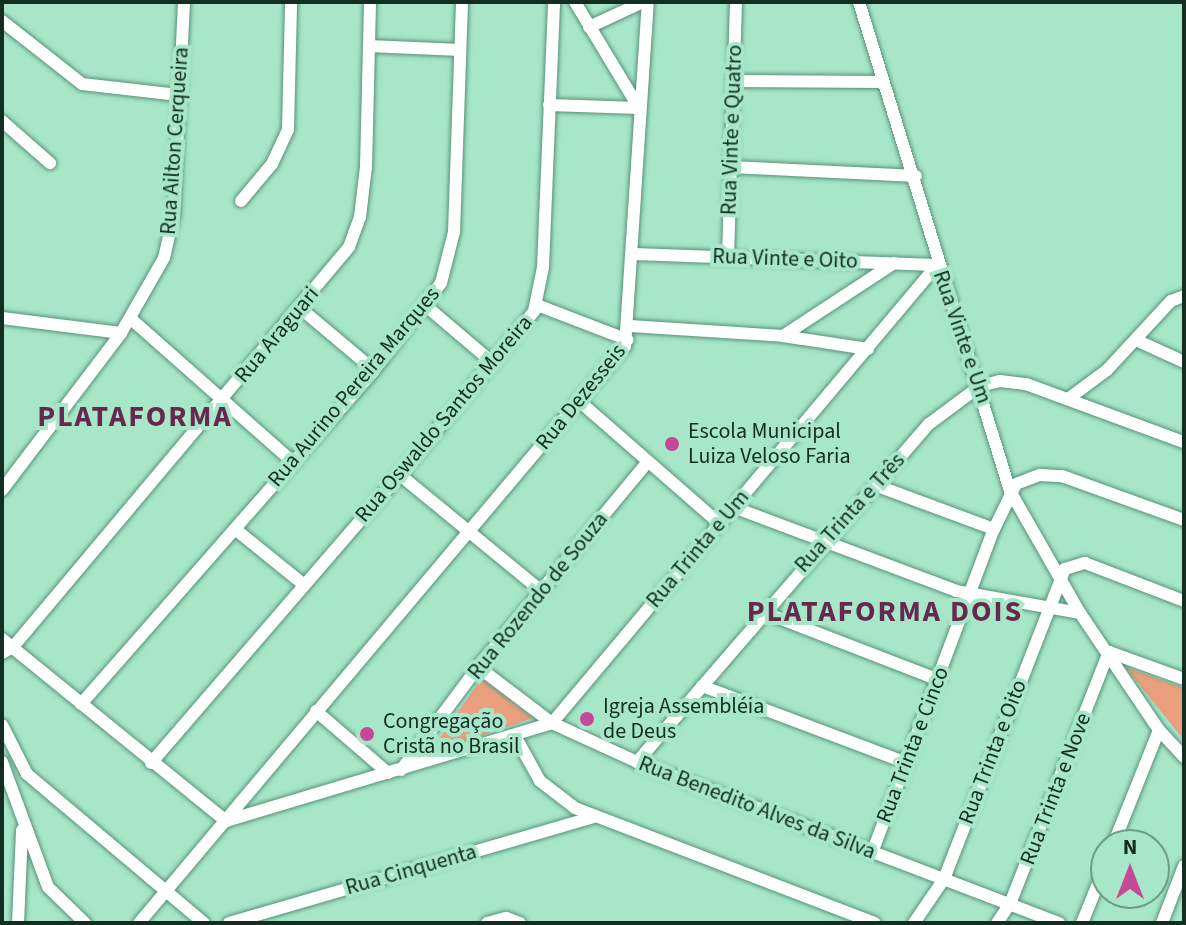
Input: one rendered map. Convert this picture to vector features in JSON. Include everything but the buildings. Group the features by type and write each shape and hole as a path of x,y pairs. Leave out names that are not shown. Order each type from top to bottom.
{"street":[{"name":"Rua Ailton Cerqueira","path":"2,490 121,333 159,272 170,237 184,2"},
{"path":"241,201 281,152 288,129 291,2"},
{"name":"Rua Araguari","path":"8,650 223,400 349,247 360,217 370,2"},
{"name":"Rua Aurino Pereira Marques","path":"81,704 374,370 426,306 452,251 462,2"},
{"name":"Rua Oswaldo Santos Moreira","path":"151,763 400,475 537,305 554,2"},
{"path":"575,2 639,108"},
{"path":"589,27 646,2"},
{"name":"Rua Dezesseis","path":"139,923 316,711 470,534 628,340 646,2"},
{"name":"Rua Vinte e Quatro","path":"728,257 736,2"},
{"name":"Rua Vinte e Um","path":"859,2 916,176 937,265 980,386 1010,491 1062,576 1080,613 1159,730 1184,757"},
{"path":"2,21 82,84 178,95"},
{"path":"369,46 460,50"},
{"path":"734,81 883,82"},
{"path":"549,105 639,108"},
{"path":"2,121 50,163"},
{"path":"732,167 916,176"},
{"name":"Rua Vinte e Oito","path":"633,254 937,265"},
{"path":"783,336 894,263"},
{"name":"Rua Trinta e Um","path":"552,723 937,265"},
{"path":"1068,399 1180,297"},
{"path":"537,305 628,340"},
{"path":"426,306 493,363"},
{"path":"300,308 374,370"},
{"path":"2,318 121,333"},
{"path":"130,318 293,462"},
{"path":"630,326 783,336 868,349"},
{"path":"1136,340 1184,362"},
{"path":"980,386 1013,382 1184,442"},
{"name":"Rua Trinta e Três","path":"637,762 824,541 942,411 980,386"},
{"path":"579,401 719,523"},
{"name":"Rua Rozendo de Souza","path":"395,772 647,463"},
{"path":"400,475 541,591"},
{"path":"1010,491 1040,475 1075,479 1184,520"},
{"path":"875,485 994,529"},
{"name":"Rua Trinta e Cinco","path":"872,853 1010,491"},
{"path":"733,507 970,594 1080,613"},
{"path":"235,529 303,584"},
{"path":"1062,576 1069,565 1085,563 1184,601"},
{"name":"Rua Trinta e Oito","path":"914,923 944,879 1062,576"},
{"path":"763,612 939,680"},
{"path":"2,639 8,650 81,704 226,821 552,723"},
{"path":"1109,652 1184,679"},
{"name":"Rua Trinta e Nove","path":"997,923 1010,904 1109,652"},
{"name":"Rua Benedito Alves da Silva","path":"478,667 552,723 637,762 1059,923"},
{"path":"702,686 907,763"},
{"path":"316,711 395,772"},
{"path":"2,725 27,774 204,923"},
{"path":"1119,829 1159,730"},
{"path":"515,736 550,792 593,817 875,923"},
{"path":"2,762 48,887 85,923"},
{"name":"Rua Cinquenta","path":"229,923 593,817"},
{"path":"18,923 22,822"},
{"path":"1162,923 1184,866"},
{"path":"1082,923 1090,903"},
{"path":"487,923 506,918 520,923"}],"shaded area":[{"path":"1125,667 1184,688 1184,740"},
{"path":"482,678 533,718 429,753"}],"place":[{"name":"Escola Municipal Luiza Veloso Faria","path":"672,444"},
{"name":"Igreja Assembléia de Deus","path":"587,719"},
{"name":"Congregação Cristã no Brasil","path":"367,734"}],"district":[{"name":"PLATAFORMA","path":"135,417"},
{"name":"PLATAFORMA DOIS","path":"885,612"}]}
